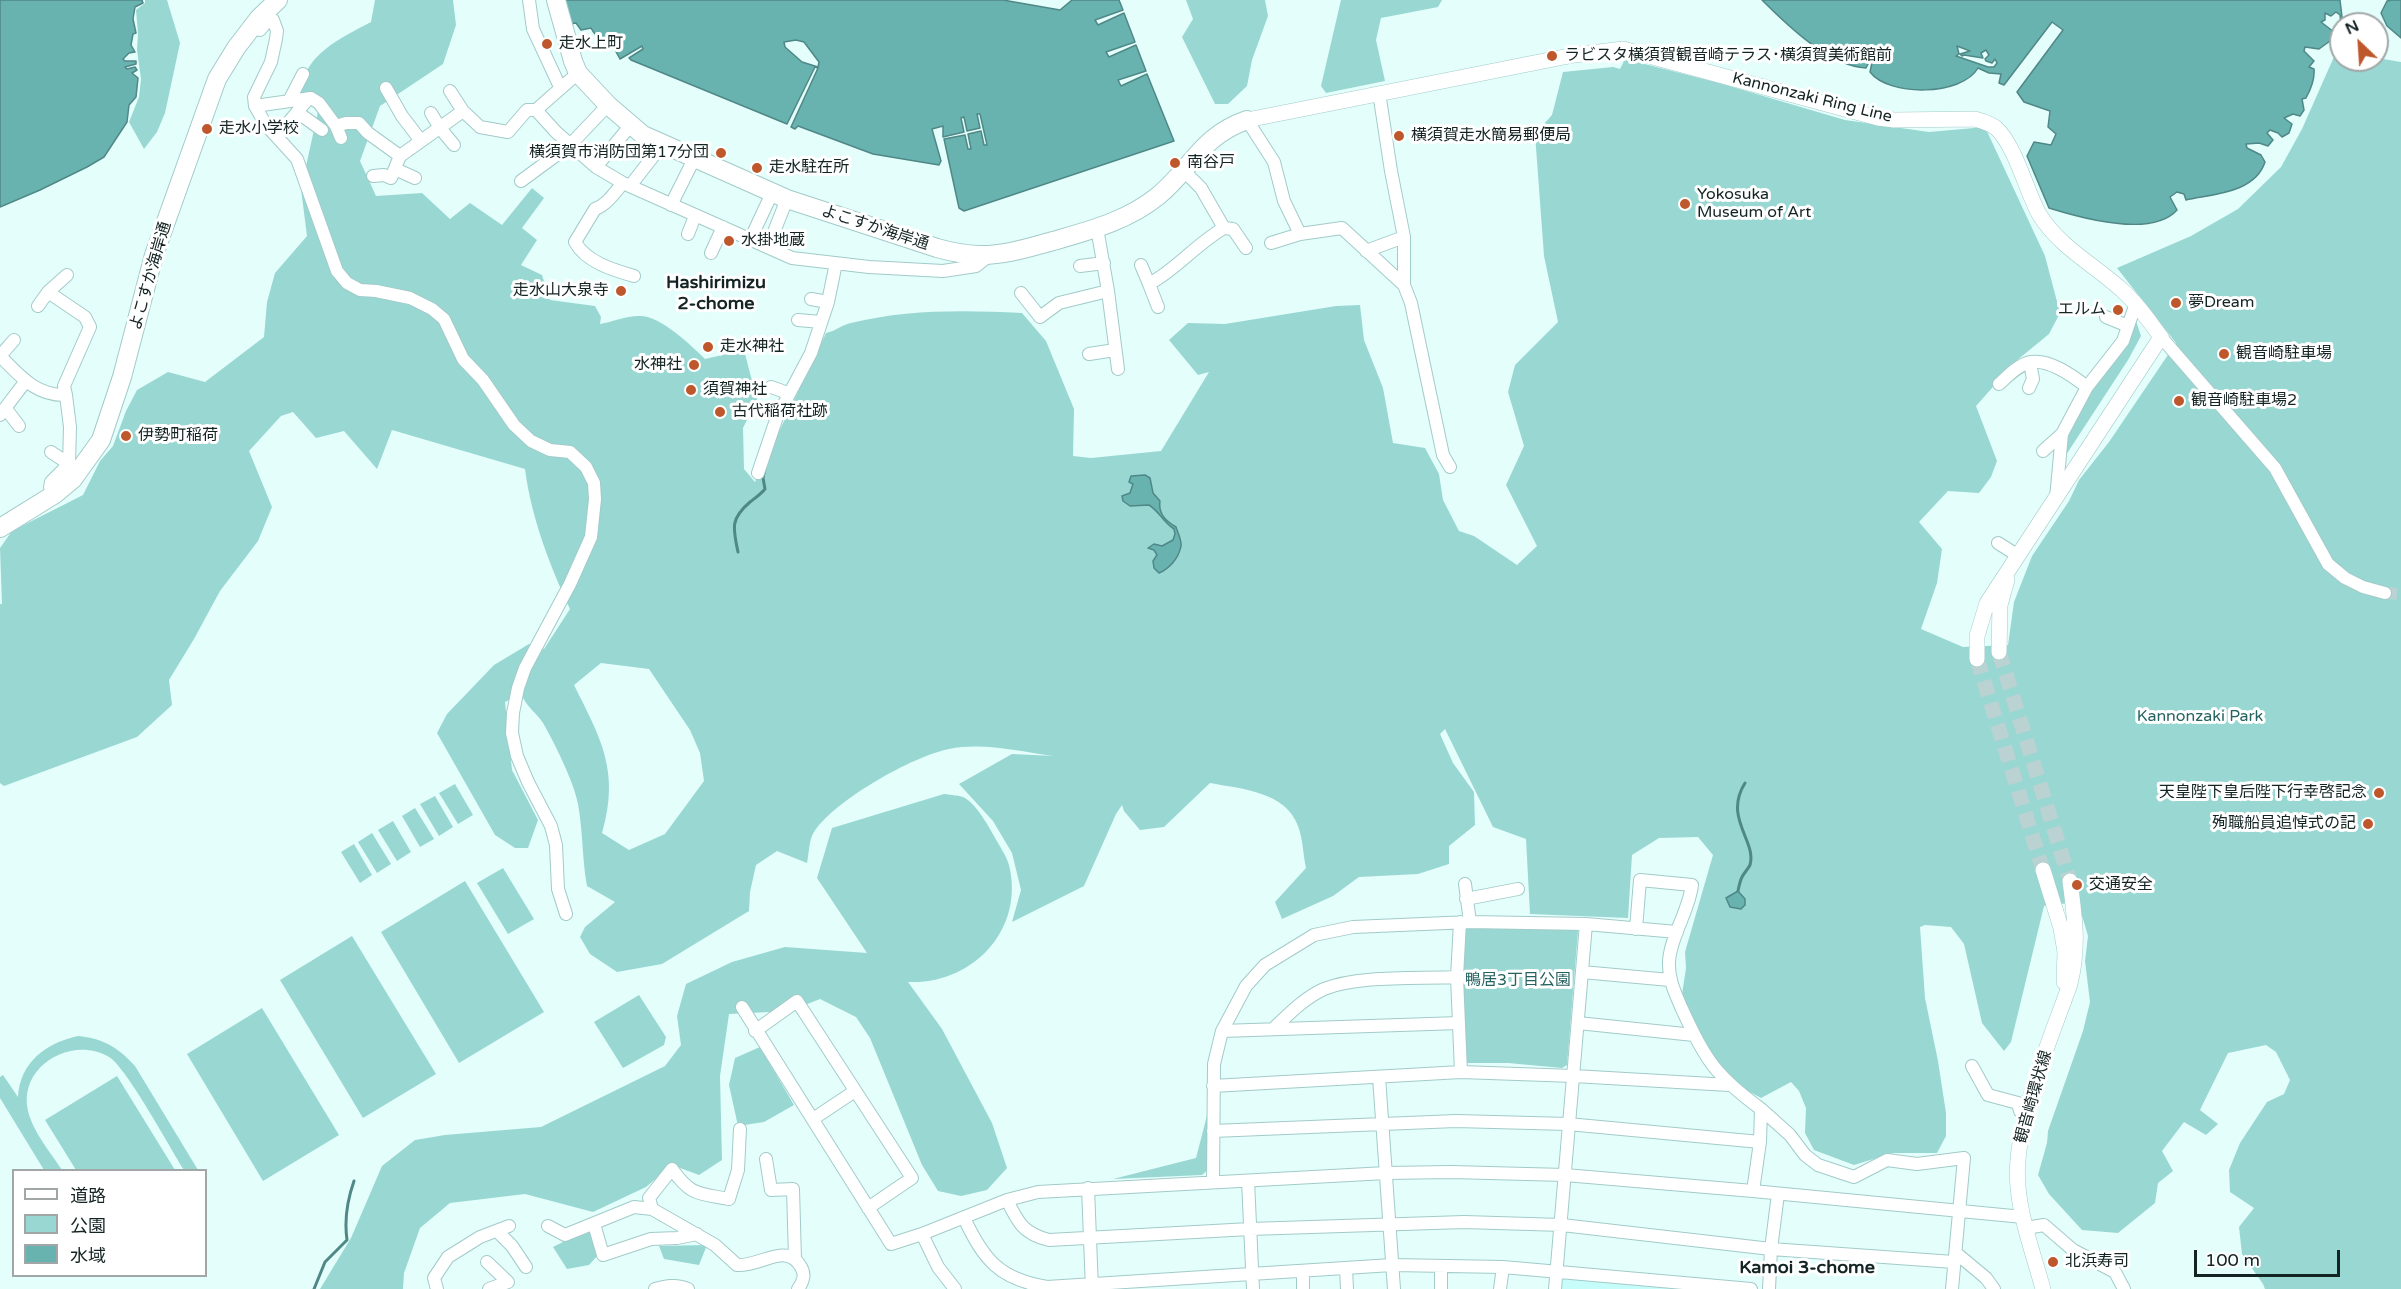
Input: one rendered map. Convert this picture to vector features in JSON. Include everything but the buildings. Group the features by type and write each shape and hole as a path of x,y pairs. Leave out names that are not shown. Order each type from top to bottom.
{"highway":[{"name":"よこすか海岸通","path":"0,528 55,494 81,470 100,440 122,377 154,255 218,79 236,48 278,0"},
{"name":"よこすか海岸通","path":"556,0 578,73 630,126 662,145 780,196 947,251 991,255 1011,252 1097,228 1142,208 1160,194 1214,137 1247,120"}],"main road":[{"name":"Kannonzaki Ring Line","path":"1247,120 1574,55 1623,49 1878,118 1894,120 1975,119 1987,122 1996,128 2006,141 2039,213 2060,241 2136,303 2161,337"},
{"path":"1977,658 1977,636 1986,603 2161,337"},
{"path":"1999,652 2000,605 2017,555"},
{"name":"観音崎環状線","path":"2043,870 2061,928 2065,952 2060,1011"},
{"name":"観音崎環状線","path":"2043,1289 2025,1223 2018,1186 2017,1163 2019,1140 2027,1112 2076,958 2076,930 2070,881"}],"street":[{"path":"530,0 533,29 560,87"},
{"path":"218,79 248,46 263,24 268,20 273,20 277,31 276,39 271,62 254,97 255,106 266,125 297,159 337,271 347,282 360,290 410,298 432,309 444,319 463,359 483,380 514,425 531,441 550,450 570,452 586,466 594,483 595,499 591,537 570,584 525,668 513,713 512,733 517,756 551,826 556,845 558,889 566,914"},
{"path":"450,91 463,111 480,127 508,132 527,110 536,110 578,73"},
{"path":"289,100 303,74"},
{"path":"387,88 402,116 421,141"},
{"path":"255,106 309,98 319,103 338,132 346,123 358,123 400,156"},
{"path":"277,136 309,98"},
{"path":"1380,99 1404,237 1404,285 1411,303 1443,455 1450,467"},
{"path":"521,181 570,145 608,105"},
{"path":"536,110 570,145 596,167 671,206 751,238 792,258 943,271 976,266 991,255"},
{"path":"373,176 384,175 391,178 400,156 463,111"},
{"path":"297,112 321,130"},
{"path":"431,112 454,145"},
{"path":"1247,120 1274,162 1284,201 1300,234"},
{"path":"596,167 630,126"},
{"path":"634,276 612,270 581,252 575,242 595,209 626,184 662,145"},
{"path":"671,206 694,159"},
{"path":"395,170 415,178"},
{"path":"1183,170 1201,188 1224,228"},
{"path":"751,238 780,196"},
{"path":"768,247 780,196"},
{"path":"688,234 695,216"},
{"path":"711,253 723,227"},
{"path":"1097,228 1118,369"},
{"path":"1149,284 1168,274 1204,239 1224,228 1233,229 1246,248"},
{"path":"1271,243 1300,234 1342,228 1404,285"},
{"path":"1366,251 1404,237"},
{"path":"943,271 947,251"},
{"path":"758,473 777,417 811,353 828,302 836,263"},
{"path":"1080,266 1104,263"},
{"path":"1141,265 1158,306"},
{"path":"38,306 48,292 67,274"},
{"path":"1021,293 1040,316 1059,303 1108,291"},
{"path":"48,292 85,317 90,327 64,386 69,428 69,464 51,482 50,487 55,494"},
{"path":"811,299 828,302"},
{"path":"2043,451 2062,434 2087,387 2123,341 2136,303"},
{"path":"2106,317 2128,326"},
{"path":"798,320 821,322"},
{"path":"2161,337 2275,468 2328,564 2345,578 2363,587 2385,592"},
{"path":"14,340 0,355 25,382 31,387 52,395 66,395"},
{"path":"1089,354 1115,350"},
{"path":"1999,384 2018,368 2034,371 2064,369 2087,387"},
{"path":"2029,388 2034,371"},
{"path":"19,426 3,412 25,382"},
{"path":"771,387 788,393"},
{"path":"2056,498 2062,434"},
{"path":"51,452 69,464"},
{"path":"1998,543 2017,555"},
{"path":"1636,930 1640,880 1692,885 1690,899 1669,959 1670,980 1694,1035 1706,1059 1729,1085 1790,1135 1805,1155 1818,1165 1854,1177 1887,1160 1917,1164 1964,1158 1952,1289"},
{"path":"1461,1072 1457,977 1465,922 1465,884"},
{"path":"1466,898 1518,889"},
{"path":"1213,1182 1214,1064 1222,1031 1246,986 1265,965 1314,935 1353,927 1465,922 1587,924 1677,932"},
{"path":"1555,1289 1587,924"},
{"path":"1582,972 1670,980"},
{"path":"1273,1029 1310,998 1338,985 1355,981 1457,977"},
{"path":"755,1030 797,1001 912,1178 868,1208"},
{"path":"742,1007 891,1244 1007,1200 1038,1192 1386,1173 1565,1175 1959,1212 2044,1225 2073,1251 2115,1272 2124,1289"},
{"path":"1222,1031 1459,1023"},
{"path":"1578,1023 1694,1035"},
{"path":"1972,1066 1988,1095 2018,1103 2020,1111 2027,1112"},
{"path":"1214,1086 1461,1072 1729,1085"},
{"path":"1379,1077 1394,1289"},
{"path":"813,1119 855,1091"},
{"path":"1753,1191 1760,1142 1761,1109"},
{"path":"1214,1131 1456,1121 1568,1124 1760,1142"},
{"path":"652,1209 649,1198 672,1169 685,1187 695,1193 729,1199 738,1170 740,1129"},
{"path":"766,1159 771,1190 793,1189 795,1259"},
{"path":"1248,1181 1253,1289"},
{"path":"1088,1188 1091,1287"},
{"path":"1769,1289 1778,1194"},
{"path":"1007,1200 1017,1220 1035,1237 1049,1240 1389,1224 1464,1222 1562,1225 1771,1250 1955,1258 1986,1278 1994,1289"},
{"path":"548,1226 565,1235 634,1207 652,1209 715,1245 737,1264 756,1264 772,1256 784,1254 795,1259 803,1269 804,1280 798,1289"},
{"path":"964,1218 978,1248 991,1262 1006,1274 1026,1284 1047,1287 1091,1287 1252,1273 1392,1265 1503,1267 1751,1289"},
{"path":"594,1224 603,1255 651,1239 677,1238 697,1234"},
{"path":"437,1289 434,1278 448,1257 480,1237 503,1229 526,1267"},
{"path":"922,1234 938,1267 955,1289"},
{"path":"488,1262 508,1282 489,1289"},
{"path":"1441,1266 1441,1289"},
{"path":"1500,1289 1503,1267"},
{"path":"1346,1268 1347,1289"},
{"path":"1303,1271 1303,1289"},
{"path":"655,1289 665,1286 682,1286 688,1289"}],"shaded area":[{"path":"1557,1272 1712,1289 1556,1289"}],"green space":[{"path":"145,0 167,0 180,43 165,113 157,132 144,149 129,122 139,97 141,79 137,50 136,10 145,3"},
{"name":"Kannonzaki Park","path":"375,0 453,0 456,25 443,64 380,106 360,161 376,196 422,193 450,219 470,203 502,225 532,188 544,198 522,228 537,240 521,265 542,275 550,300 595,306 601,317 600,324 633,316 655,320 674,331 705,359 744,350 757,400 743,428 744,469 755,482 826,333 847,324 872,318 915,313 958,311 1022,313 1046,341 1074,409 1073,456 1091,458 1161,451 1209,372 1198,375 1169,340 1188,323 1225,324 1336,306 1360,305 1364,340 1383,388 1393,443 1425,448 1439,474 1443,500 1459,531 1474,536 1517,565 1537,546 1506,485 1524,446 1508,392 1515,365 1558,322 1544,256 1535,134 1552,115 1563,72 1613,67 1620,69 1625,59 1719,83 1845,120 1929,132 1985,127 2045,256 2060,313 2049,334 2016,361 1976,406 1997,461 1991,477 1979,493 1948,491 1919,522 1942,549 1937,583 1921,629 1963,647 2008,645 2014,602 2032,556 2069,501 2079,480 2109,442 2176,343 2117,268 2191,236 2238,209 2281,167 2302,129 2329,68 2329,72 2389,72 2389,60 2401,62 2401,1289 2265,1289 2242,1254 2239,1227 2254,1208 2230,1192 2229,1170 2240,1143 2267,1102 2284,1094 2290,1080 2276,1052 2266,1045 2228,1053 2200,1110 2218,1124 2206,1135 2184,1122 2162,1151 2173,1171 2158,1183 2155,1203 2118,1233 2082,1230 2049,1194 2038,1175 2048,1131 2083,1031 2090,1002 2085,961 2088,936 2078,902 2044,906 2011,1042 2004,1051 1982,1023 1964,944 1951,927 1925,925 1920,927 1925,998 1946,1113 1946,1136 1937,1153 1893,1153 1854,1165 1814,1150 1805,1133 1806,1108 1799,1091 1791,1082 1761,1098 1724,1078 1681,1001 1686,968 1685,952 1713,855 1698,837 1659,838 1632,855 1628,918 1530,914 1526,839 1493,827 1445,729 1440,734 1453,763 1474,792 1475,825 1449,846 1449,864 1418,874 1359,877 1333,896 1282,919 1275,902 1306,868 1301,836 1292,814 1283,805 1261,794 1210,783 1164,827 1140,830 1124,811 1122,805 1084,886 1012,922 1021,890 1012,853 993,821 959,784 1012,754 1054,756 1002,748 962,747 934,753 916,760 856,794 824,820 814,832 807,863 777,851 756,865 750,892 749,911 662,964 617,972 590,954 580,937 585,927 615,902 587,886 576,795 563,762 540,719 521,694 505,702 512,770 538,820 528,848 515,848 495,835 437,733 447,714 494,665 529,644 544,649 570,609 542,541 525,469 392,430 377,469 344,431 316,438 293,412 281,416 249,451 272,507 258,541 220,591 169,680 172,705 137,737 4,786 0,783 0,604 2,604 0,548 12,531 83,495 100,461 113,446 126,411 137,390 168,372 205,382 264,337 267,302 275,273 307,236 301,189 319,107 301,94 303,80 308,69 325,49 371,22","holes":["601,663 649,669 690,730 700,753 704,781 665,834 629,850 602,833 609,791 605,756 574,685"]},
{"path":"1186,0 1265,0 1268,16 1252,60 1247,86 1228,104 1215,104 1182,37 1193,19"},
{"path":"1341,0 1442,0 1438,7 1381,18 1376,40 1385,81 1326,93 1321,86"},
{"path":"2136,321 2141,336 2066,455 2065,434 2093,385"},
{"path":"455,784 473,815 458,824 439,793"},
{"path":"944,794 963,797 981,814 1008,861 1012,889 1009,911 1001,931 988,949 972,963 953,974 931,980 908,982 942,1029 992,1123 1007,1168 987,1190 961,1196 938,1191 922,1165 870,1038 856,1017 820,999 790,1011 729,1014 720,1076 722,1160 699,1175 672,1165 646,1187 593,1212 525,1194 450,1203 420,1228 404,1273 403,1289 320,1289 351,1238 382,1166 415,1140 445,1135 541,1127 665,1066 681,1045 677,1016 686,984 732,962 785,947 867,953 817,878 832,828"},
{"path":"435,796 453,827 439,836 420,804"},
{"path":"415,808 434,839 420,847 402,816"},
{"path":"393,821 411,852 397,861 378,830"},
{"path":"372,833 391,864 377,873 358,842"},
{"path":"354,844 372,875 360,883 341,852"},
{"path":"503,868 534,919 508,934 477,883"},
{"path":"465,881 544,1012 459,1063 381,932"},
{"name":"鴨居3丁目公園","path":"1462,926 1575,928 1578,931 1567,1065 1562,1068 1508,1063 1467,1063 1459,929"},
{"path":"352,936 436,1074 363,1118 280,980"},
{"path":"639,995 666,1037 664,1045 623,1068 594,1022"},
{"path":"262,1008 339,1135 263,1181 187,1054"},
{"path":"78,1036 95,1039 123,1054 135,1066 197,1169 183,1169 137,1092 117,1064 109,1057 94,1051 79,1050 51,1059 39,1068 31,1080 27,1095 30,1119 61,1169 43,1169 0,1098 0,1077 3,1075 18,1097 20,1085 29,1064 45,1049"},
{"path":"760,1047 794,1105 764,1122 738,1126 729,1085 735,1058"},
{"path":"117,1076 174,1169 75,1169 45,1120"},
{"path":"1210,1104 1210,1168 1202,1175 1113,1179 1196,1158"},
{"path":"591,1228 599,1254 589,1265 567,1269 553,1247"},
{"path":"707,1245 699,1265 664,1259 659,1246"}],"water":[{"path":"0,0 142,0 143,3 135,7 133,19 136,33 133,34 131,45 135,52 129,53 123,59 136,61 136,64 125,67 127,69 135,67 137,70 132,73 138,78 136,97 129,105 127,122 104,157 40,190 0,207"},
{"path":"564,0 1003,0 1060,10 1072,0 1119,0 1123,10 1095,20 1098,25 1124,13 1135,42 1106,52 1109,57 1136,45 1146,71 1118,80 1121,86 1147,74 1174,141 964,211 959,208 944,139 965,135 968,149 971,149 968,134 981,131 984,145 987,145 980,114 977,114 980,128 967,131 964,117 961,118 964,132 943,137 943,126 932,129 941,161 939,165 873,154 798,126 795,129 791,127 818,68 815,67 787,124 631,60 629,58 643,49 642,46 620,59 615,50 620,46 617,41 605,42 596,36 591,28 581,30 576,23 570,24","holes":["796,40 804,42 819,62 818,67 802,62 785,47 784,42"]},
{"path":"1762,0 2340,0 2341,12 2329,12 2329,15 2325,13 2325,20 2321,22 2329,28 2329,42 2319,49 2305,47 2304,51 2314,61 2309,67 2314,69 2313,81 2306,98 2302,99 2304,110 2300,116 2293,114 2284,118 2292,124 2289,133 2282,137 2270,130 2267,133 2273,140 2268,146 2259,143 2246,144 2247,148 2261,155 2265,162 2260,172 2243,186 2220,194 2186,200 2184,194 2177,192 2170,197 2177,210 2166,218 2151,223 2134,224 2097,220 2049,208 2027,156 2034,142 2051,145 2056,134 2048,127 2050,111 2024,102 2017,92 2063,30 2052,22 2004,85 1999,83 2001,74 1989,73 1978,68 1970,77 1957,84 1925,90 1893,86 1879,80 1870,72 1874,53 1867,50 1870,60 1866,68 1852,66 1823,52 1796,32","holes":["1957,46 1970,51 1960,54 1983,58 1981,53 1986,50 1989,55 1986,61 1992,63 1995,59 1997,63 1994,67 1988,67 1956,56 1959,54"]},
{"path":"2401,0 2401,38 2389,28 2389,12 2382,12 2387,1"},
{"path":"1145,475 1150,478 1153,493 1160,501 1162,513 1166,520 1176,527 1181,542 1176,559 1159,573 1154,568 1153,561 1157,555 1154,550 1148,548 1154,544 1162,546 1173,540 1174,529 1149,505 1130,506 1123,501 1122,496 1130,493 1133,484 1129,482 1131,476"},
{"path":"1738,891 1745,899 1745,905 1741,909 1730,907 1726,898"}],"waterway":[{"path":"784,415 791,402"},
{"path":"738,552 734,530 736,519 744,508 765,489 763,478 765,469"},
{"path":"1738,891 1742,877 1750,865 1751,856 1737,807 1745,783"},
{"path":"314,1289 325,1262 347,1240 347,1210 354,1181"}],"tunnel":[{"path":"2385,593 2401,594"},
{"path":"1999,652 2070,881"},
{"path":"1977,659 2043,870"}],"place":[{"name":"走水上町","path":"547,44"},
{"name":"ラビスタ横須賀観音崎テラス･横須賀美術館前","path":"1552,56"},
{"name":"走水小学校","path":"207,129"},
{"name":"横須賀走水簡易郵便局","path":"1399,136"},
{"name":"横須賀市消防団第17分団","path":"721,153"},
{"name":"南谷戸","path":"1175,163"},
{"name":"走水駐在所","path":"757,168"},
{"name":"Yokosuka Museum of Art","path":"1685,204"},
{"name":"水掛地蔵","path":"729,241"},
{"name":"走水山大泉寺","path":"621,291"},
{"name":"夢Dream","path":"2176,303"},
{"name":"エルム","path":"2118,310"},
{"name":"走水神社","path":"708,347"},
{"name":"観音崎駐車場","path":"2224,354"},
{"name":"水神社","path":"694,365"},
{"name":"須賀神社","path":"691,390"},
{"name":"観音崎駐車場2","path":"2179,401"},
{"name":"古代稲荷社跡","path":"720,412"},
{"name":"伊勢町稲荷","path":"126,436"},
{"name":"天皇陛下皇后陛下行幸啓記念","path":"2379,793"},
{"name":"殉職船員追悼式の記","path":"2368,824"},
{"name":"交通安全","path":"2077,885"},
{"name":"北浜寿司","path":"2053,1262"}],"district":[{"name":"Hashirimizu 2-chome","path":"716,293"},
{"name":"Kamoi 3-chome","path":"1807,1268"}]}
